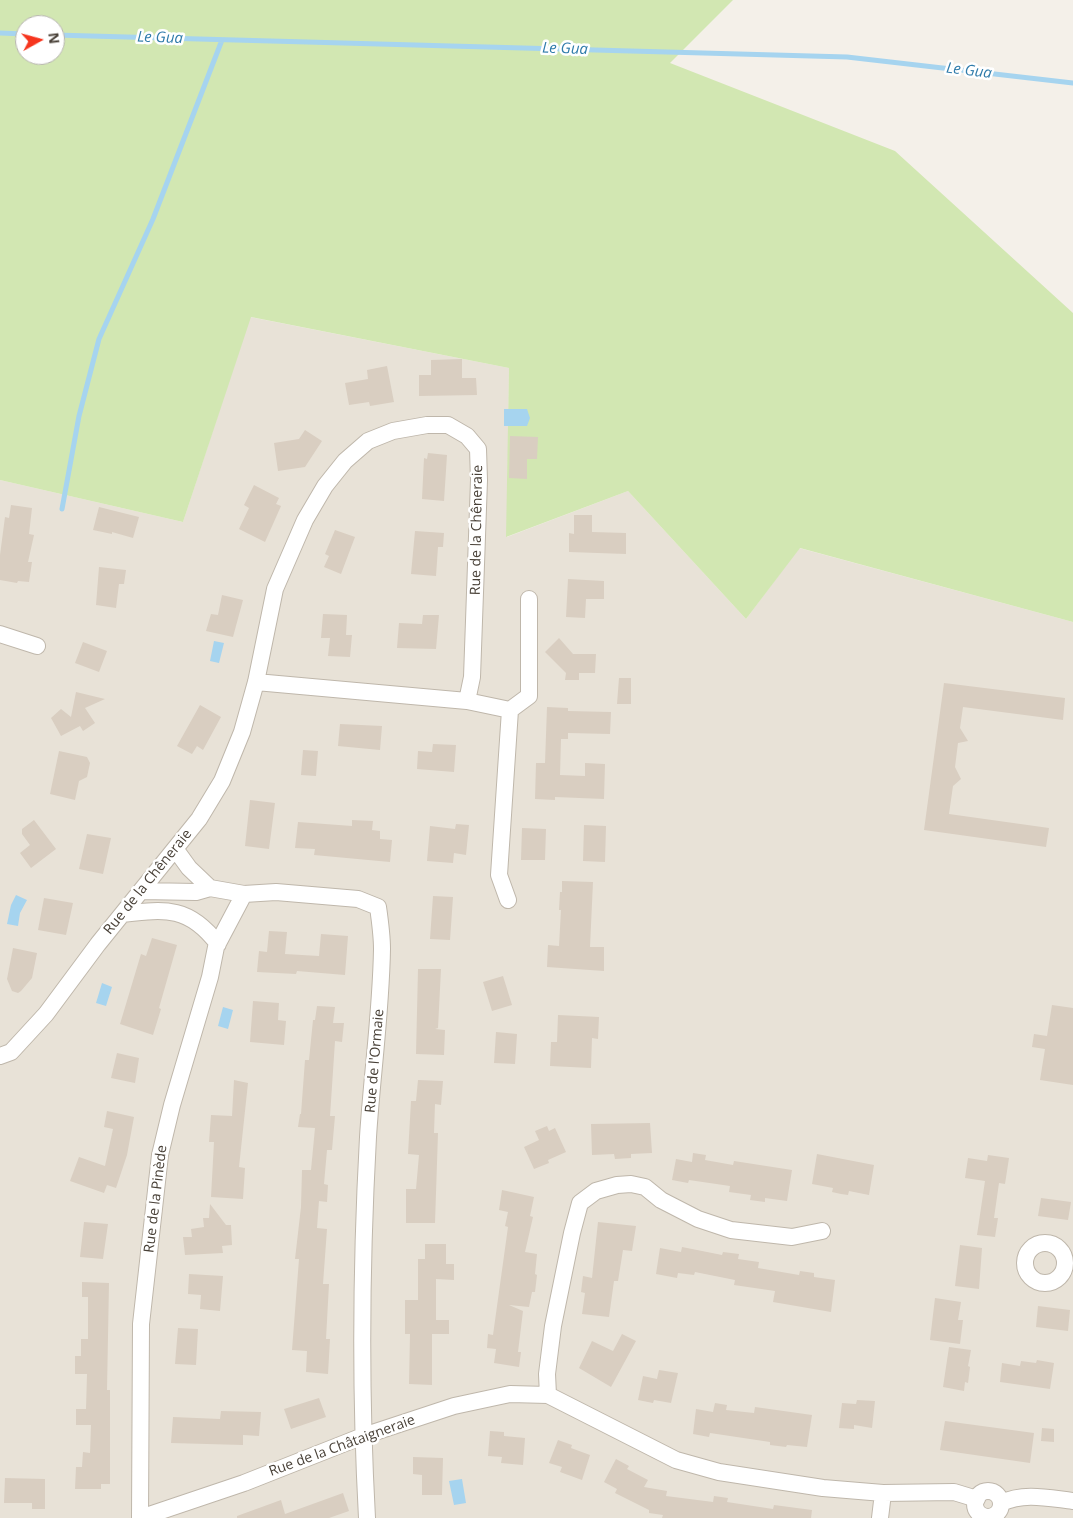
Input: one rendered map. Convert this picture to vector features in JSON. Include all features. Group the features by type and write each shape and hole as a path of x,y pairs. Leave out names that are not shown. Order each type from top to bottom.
{"street":[{"name":"Rue de la Chêneraie","path":"0,1056 11,1052 46,1014 199,819 222,780 242,732 256,682 275,589 305,520 324,486 346,461 368,441 394,431 427,425 448,425 467,436 478,449 472,677 467,700"},
{"path":"256,682 467,700 510,710 529,696 529,599"},
{"path":"0,634 37,646"},
{"path":"508,900 499,875 510,710"},
{"path":"176,850 189,868 210,888"},
{"path":"142,892 196,892 210,888"},
{"name":"Rue de l'Ormaie","path":"210,888 244,894 276,892 358,899 378,907 382,947 368,1136 362,1268 363,1436"},
{"name":"Rue de la Pinède","path":"140,1518 141,1324 160,1154 218,944 244,894"},
{"path":"123,914 161,910 182,914 199,923 218,944"},
{"path":"822,1231 792,1237 730,1230 698,1219 661,1200 645,1187 631,1184 617,1185 596,1191 580,1203 572,1233 553,1326 547,1374 548,1395 676,1460 720,1472 823,1488 883,1493 954,1492 977,1499"},
{"name":"Rue de la Châtaigneraie","path":"140,1518 244,1483 363,1436 463,1404 510,1394 548,1395"},
{"path":"363,1436 367,1518"},
{"path":"1001,1503 998,1495 990,1491 982,1493 975,1503 977,1511 987,1517 997,1513 1001,1503 1009,1499 1028,1495 1073,1501"},
{"path":"880,1518 883,1493"}],"shaded area":[{"path":"250,317 509,368 507,537 628,491 746,619 799,548 1073,622 1073,1518 0,1518 0,480 183,522"}],"green space":[{"path":"0,0 733,0 670,63 895,151 1073,313 1073,622 800,548 746,619 628,491 506,537 509,368 251,317 183,522 0,480"}],"water":[{"path":"504,409 527,409 530,418 527,426 504,426"},
{"path":"214,641 224,643 219,663 210,661"},
{"path":"16,895 27,900 20,913 18,926 7,924 11,905"},
{"path":"102,983 112,987 106,1006 96,1003"},
{"path":"223,1007 233,1010 228,1029 218,1026"},
{"path":"462,1479 466,1503 454,1505 449,1481"}],"building":[{"path":"462,359 462,378 476,378 477,395 419,396 419,375 431,375 431,360"},
{"path":"387,366 394,402 370,406 369,402 349,405 345,383 368,379 367,370"},
{"path":"305,430 322,441 305,467 278,471 274,443 299,439"},
{"path":"510,436 538,437 537,459 527,459 527,479 509,478"},
{"path":"428,453 447,455 444,501 422,499 424,458 427,459"},
{"path":"254,485 279,498 276,504 281,506 265,542 239,529 249,508 244,505"},
{"path":"11,505 32,508 29,534 34,535 28,562 32,562 29,582 18,581 17,583 0,580 0,555 5,517 9,518"},
{"path":"99,507 139,517 133,538 112,532 112,534 93,530"},
{"path":"574,515 592,515 592,532 626,533 626,554 569,552 569,533 574,534"},
{"path":"335,530 355,537 341,574 324,567 329,556 325,554"},
{"path":"415,531 444,533 443,547 438,547 436,576 411,574"},
{"path":"99,567 126,570 124,584 119,584 116,608 96,605"},
{"path":"568,579 604,581 604,599 586,599 585,618 566,617"},
{"path":"222,595 243,600 233,637 206,631 211,614 218,615"},
{"path":"323,614 347,615 346,635 352,635 350,657 328,656 330,638 321,638"},
{"path":"423,615 439,615 436,649 397,648 399,623 422,624"},
{"path":"559,638 573,654 596,654 595,673 579,673 579,680 565,680 566,673 545,652"},
{"path":"83,642 107,651 99,672 75,663"},
{"path":"619,678 631,678 631,704 617,704"},
{"path":"944,683 1065,698 1063,720 963,707 960,728 968,741 958,743 955,767 961,779 953,786 949,814 1049,828 1046,847 924,830"},
{"path":"76,692 105,699 85,708 95,723 83,731 80,726 61,736 51,718 61,709 71,717"},
{"path":"200,705 221,717 203,750 197,746 192,754 177,746"},
{"path":"547,707 568,708 568,711 611,712 610,734 568,733 568,739 561,739 560,775 585,776 585,763 605,764 604,799 555,797 555,800 535,799 536,763 545,763"},
{"path":"340,724 382,726 380,750 338,746"},
{"path":"433,744 456,745 454,772 417,769 418,751 432,752"},
{"path":"303,750 318,751 316,776 301,775"},
{"path":"59,751 87,757 90,763 87,777 79,781 75,800 50,794"},
{"path":"250,800 275,803 269,849 245,846"},
{"path":"34,820 56,849 31,868 20,853 30,845 22,834 22,829"},
{"path":"352,820 373,821 372,830 380,831 380,839 392,840 390,862 314,855 315,849 295,848 298,822 352,826"},
{"path":"456,824 469,825 466,855 454,853 453,863 427,861 430,826 455,829"},
{"path":"584,825 606,826 605,862 583,861"},
{"path":"522,828 546,829 545,860 521,860"},
{"path":"87,834 111,838 103,874 79,869"},
{"path":"562,881 593,882 590,947 604,947 604,971 547,967 548,945 559,946 561,910 559,910"},
{"path":"433,896 453,897 450,940 430,939"},
{"path":"44,898 73,903 66,935 38,930"},
{"path":"269,931 287,932 285,954 319,956 321,934 348,936 345,975 297,971 296,974 257,972 259,951 267,952"},
{"path":"152,938 177,945 153,1035 120,1024 141,954 146,956"},
{"path":"13,948 37,953 32,978 18,993 12,991 7,979"},
{"path":"418,969 441,969 438,1028 435,1029 445,1030 444,1055 416,1054"},
{"path":"503,976 512,1005 492,1011 483,982"},
{"path":"253,1001 279,1003 278,1020 286,1021 284,1045 250,1042"},
{"path":"1052,1005 1073,1008 1073,1085 1040,1080 1045,1049 1032,1047 1034,1034 1047,1036"},
{"path":"317,1006 335,1007 333,1023 344,1023 342,1042 335,1041 330,1116 335,1116 332,1150 327,1150 324,1184 328,1185 327,1202 319,1201 317,1228 327,1229 323,1284 329,1284 326,1339 330,1339 328,1374 306,1372 307,1351 292,1350 299,1259 295,1259 301,1207 302,1170 311,1170 315,1128 298,1127 301,1114 305,1060 309,1060 313,1020 315,1020"},
{"path":"558,1015 599,1017 598,1039 592,1038 591,1068 550,1066 551,1042 557,1042"},
{"path":"496,1032 517,1034 515,1064 494,1063"},
{"path":"117,1053 139,1058 135,1083 111,1078"},
{"path":"234,1080 248,1083 239,1167 245,1168 243,1199 211,1197 214,1142 209,1142 211,1115 232,1116"},
{"path":"418,1080 443,1081 441,1105 435,1104 434,1133 438,1133 435,1223 406,1223 406,1189 416,1189 419,1155 408,1154 411,1101 416,1101"},
{"path":"107,1111 134,1117 127,1155 116,1188 107,1185 104,1193 70,1181 79,1157 105,1166 113,1129 104,1127"},
{"path":"650,1123 652,1153 631,1154 631,1158 615,1159 614,1154 592,1155 591,1124"},
{"path":"547,1126 549,1131 555,1128 566,1152 548,1160 549,1163 534,1169 524,1147 539,1140 535,1131"},
{"path":"693,1153 706,1155 705,1160 733,1165 734,1161 792,1170 787,1201 765,1198 765,1202 750,1200 751,1195 729,1192 730,1186 689,1180 688,1183 672,1180 676,1159 692,1162"},
{"path":"817,1154 874,1165 869,1195 849,1191 848,1195 841,1194 832,1192 833,1188 812,1184"},
{"path":"988,1155 1009,1158 1005,1184 999,1183 994,1218 998,1218 995,1237 977,1235 985,1181 965,1178 968,1158 987,1161"},
{"path":"502,1190 534,1197 530,1216 533,1217 525,1252 537,1254 535,1292 532,1292 529,1307 509,1305 523,1311 518,1352 521,1352 519,1367 494,1363 496,1349 487,1348 488,1334 493,1335 508,1227 505,1226 508,1212 499,1210"},
{"path":"1041,1198 1071,1202 1068,1220 1038,1216"},
{"path":"210,1204 226,1225 231,1225 232,1245 222,1246 223,1253 185,1255 183,1237 192,1237 191,1229 204,1227 203,1218 209,1218"},
{"path":"84,1222 108,1224 103,1259 80,1257"},
{"path":"598,1222 636,1226 632,1251 623,1250 618,1281 614,1281 609,1317 582,1314 585,1293 581,1292 583,1276 592,1278"},
{"path":"425,1244 446,1244 446,1264 454,1264 454,1280 436,1279 436,1320 449,1320 449,1334 432,1334 432,1385 409,1384 410,1334 405,1334 405,1300 418,1300 418,1259 425,1259"},
{"path":"960,1245 982,1248 979,1289 955,1286"},
{"path":"682,1247 722,1255 723,1252 739,1254 738,1259 759,1262 758,1268 799,1275 800,1271 814,1273 814,1277 835,1280 831,1312 773,1302 775,1291 734,1285 735,1280 695,1272 694,1275 678,1273 677,1278 656,1274 660,1248 681,1252"},
{"path":"189,1274 223,1276 220,1311 200,1309 201,1295 188,1294"},
{"path":"82,1282 109,1283 107,1390 110,1390 110,1484 101,1484 101,1489 75,1489 76,1467 82,1467 83,1452 90,1453 91,1425 76,1425 76,1409 86,1409 87,1374 75,1374 75,1356 81,1356 81,1339 88,1339 88,1297 82,1297"},
{"path":"935,1298 961,1302 958,1320 963,1320 960,1344 930,1340"},
{"path":"1038,1306 1070,1310 1068,1331 1036,1327"},
{"path":"178,1328 198,1329 196,1365 175,1364"},
{"path":"622,1334 636,1341 611,1387 579,1368 592,1341 613,1351"},
{"path":"949,1347 971,1350 968,1366 970,1367 968,1383 965,1382 964,1391 943,1387"},
{"path":"1037,1360 1054,1363 1050,1389 1000,1382 1002,1363 1020,1366 1021,1361 1036,1363"},
{"path":"659,1370 678,1373 671,1403 654,1400 653,1403 638,1400 643,1376 657,1379"},
{"path":"319,1398 326,1417 291,1429 284,1409"},
{"path":"857,1400 875,1401 872,1428 854,1425 854,1429 839,1428 842,1403 856,1404"},
{"path":"715,1403 727,1405 726,1410 754,1413 755,1407 812,1415 807,1447 770,1445 770,1442 710,1433 709,1437 693,1434 696,1409 713,1412"},
{"path":"221,1411 261,1412 259,1436 243,1435 243,1445 171,1443 173,1417 220,1419"},
{"path":"945,1421 1034,1433 1030,1463 940,1450"},
{"path":"1042,1428 1054,1429 1054,1442 1041,1441"},
{"path":"490,1431 504,1432 504,1436 525,1438 523,1465 501,1463 502,1457 488,1456"},
{"path":"558,1440 572,1445 571,1448 590,1455 582,1480 560,1472 562,1467 549,1463"},
{"path":"413,1457 443,1458 442,1495 422,1495 422,1475 413,1474"},
{"path":"616,1459 629,1466 627,1469 648,1480 644,1487 667,1491 666,1496 713,1502 714,1496 728,1498 727,1502 773,1509 774,1505 812,1510 811,1518 662,1518 663,1515 649,1513 649,1510 615,1493 617,1489 604,1482"},
{"path":"5,1478 45,1479 45,1509 32,1509 32,1503 4,1503"},
{"path":"343,1493 349,1511 329,1518 237,1518 237,1516 281,1500 285,1514"}],"waterway":[{"name":"Le Gua","path":"0,33 15,34"},
{"name":"Le Gua","path":"65,35 847,57 1073,83"},
{"path":"62,509 79,416 99,339 153,219 222,40"}]}
